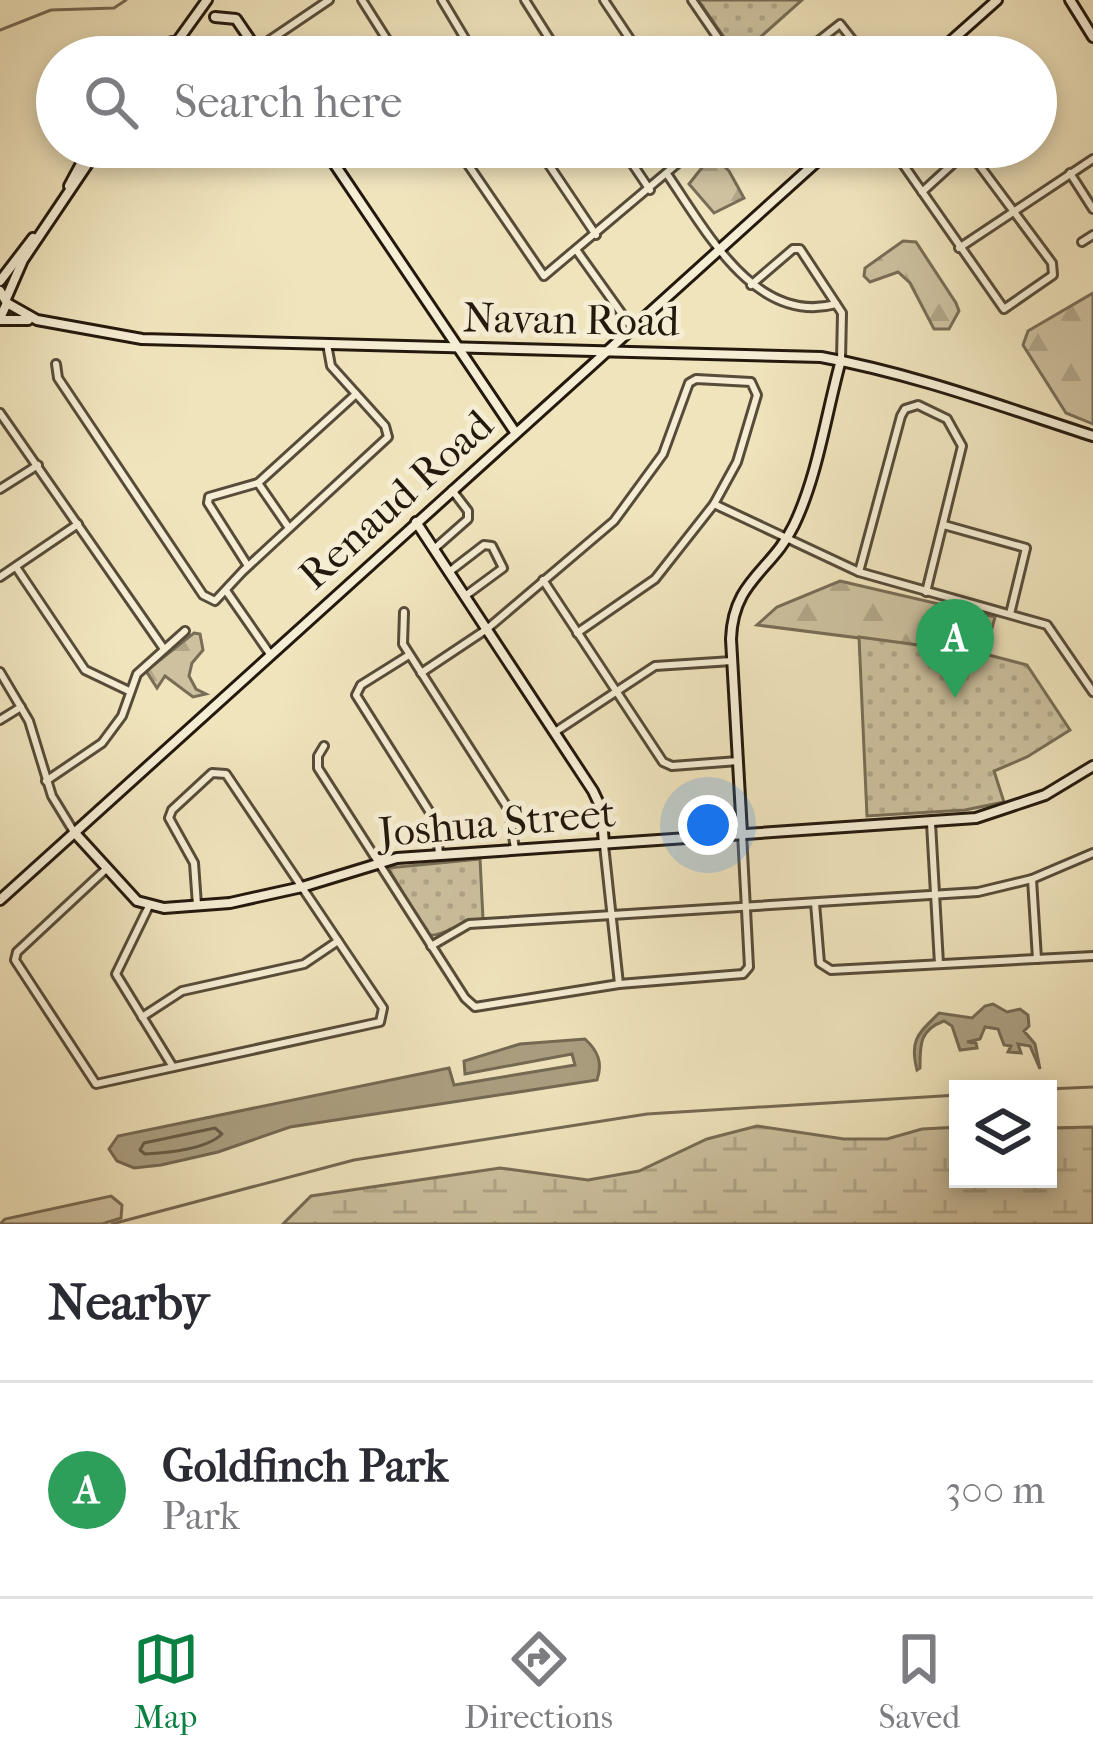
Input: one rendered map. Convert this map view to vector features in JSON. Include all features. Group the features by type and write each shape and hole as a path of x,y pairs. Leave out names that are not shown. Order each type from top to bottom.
{"street":[{"path":"179,36 207,0"},
{"path":"281,36 329,0"},
{"path":"362,0 385,36"},
{"path":"442,0 463,36"},
{"path":"526,0 548,36"},
{"path":"604,0 628,36"},
{"path":"692,0 717,36"},
{"path":"957,36 998,0"},
{"path":"1070,0 1093,37"},
{"path":"215,17 236,19 248,36"},
{"path":"825,36 840,24 849,36"},
{"path":"959,248 1093,159"},
{"path":"0,320 4,298 23,260 82,168"},
{"path":"337,168 515,432"},
{"path":"473,168 540,275 546,276 675,168"},
{"path":"551,168 596,235"},
{"path":"635,168 650,190"},
{"name":"Renaud Road","path":"0,900 810,168"},
{"path":"905,168 1004,309 1053,275 1052,263 984,168"},
{"path":"922,192 949,168"},
{"path":"1070,173 1093,209"},
{"path":"668,175 751,285 794,304 836,304"},
{"path":"0,281 43,229"},
{"path":"1082,242 1093,235"},
{"path":"324,746 318,768 469,1005 619,984 743,974 749,968 732,626 752,577 786,539 801,508 841,360 843,319 803,252 796,248 751,285"},
{"path":"577,251 634,327 646,352"},
{"name":"Navan Road","path":"4,298 38,320"},
{"name":"Navan Road","path":"0,320 38,320 142,339 841,360 947,387 1093,436"},
{"path":"56,364 58,378 203,596 215,601 387,439 386,427 329,363 327,344"},
{"path":"421,673 487,629 614,521 663,454 689,383 696,379 751,382 757,395 736,462 714,504 655,579 577,633"},
{"path":"248,566 207,500 220,491 258,483 356,394"},
{"path":"859,572 901,416 911,406 937,411 962,446 926,592"},
{"path":"0,413 164,650"},
{"path":"0,488 38,465"},
{"path":"258,483 289,528"},
{"path":"434,549 468,519 468,511 452,490"},
{"path":"714,504 859,572 1052,630 1093,692"},
{"path":"416,522 598,800 619,984"},
{"path":"0,577 78,524"},
{"path":"943,525 1026,548 1010,614"},
{"path":"449,572 484,545 498,553 503,568 465,596"},
{"path":"16,567 85,670 129,691"},
{"path":"543,580 667,765 738,761"},
{"path":"227,592 270,654"},
{"path":"404,612 400,634 409,655 509,810 515,849"},
{"path":"46,782 102,743 122,716 137,674 185,631"},
{"path":"409,655 361,685 356,695 436,822 439,854"},
{"path":"555,732 656,666 733,661"},
{"path":"0,672 34,733 46,782 74,832 128,893 149,906 116,974 172,1067"},
{"path":"0,720 21,706"},
{"name":"Joshua Street","path":"149,906 230,903 302,887 380,860 976,818 1024,805 1093,766"},
{"path":"105,870 21,948 15,960 96,1084 380,1022 383,1009 226,774 220,772 186,797 169,818 194,862 197,905"},
{"path":"931,823 939,964"},
{"path":"431,946 469,924 935,896 1032,879 1093,853"},
{"path":"1032,879 1037,959"},
{"path":"814,903 819,959 826,969 1093,956"},
{"path":"142,1017 182,991 304,964 338,941"}],"green space":[{"path":"698,0 802,0 762,36 723,36"},
{"path":"702,168 726,168 744,198 714,213 689,184"},
{"path":"903,241 916,242 956,303 959,311 949,329 934,329 910,283 898,272 870,282 864,276 865,268"},
{"path":"1093,293 1093,424 1066,413 1023,345 1028,331"},
{"path":"840,581 995,617 985,654 757,625 777,607"},
{"path":"194,633 200,634 203,650 189,676 196,689 206,694 193,697 165,676 157,688 146,671"},
{"path":"859,637 985,654 1027,665 1070,730 994,771 1004,802 965,810 867,816"},
{"path":"480,859 483,919 433,935 428,935 388,868"},
{"path":"757,1126 844,1139 887,1139 949,1128 949,1188 1057,1188 1057,1128 1093,1127 1093,1224 283,1224 311,1196 500,1168 588,1180 639,1171 707,1139"},
{"path":"111,1196 122,1205 121,1218 102,1224 0,1224 5,1219"}],"water":[{"path":"993,1004 1028,1015 1029,1026 1024,1031 1035,1044 1040,1069 1030,1046 1018,1044 1021,1053 1008,1052 1011,1046 1004,1045 998,1029 985,1027 980,1039 967,1042 976,1043 977,1048 960,1050 952,1026 944,1021 925,1034 917,1070 918,1037 939,1013 972,1018"},
{"path":"585,1039 598,1058 597,1080 290,1127 218,1152 161,1165 134,1168 117,1161 109,1149 118,1136 449,1068 454,1085 575,1065 572,1054 465,1074 464,1061 520,1044"}],"waterway":[{"path":"0,30 51,10 114,8 126,0"},
{"path":"1057,1089 1093,1087"},
{"path":"112,1224 354,1160 647,1114 949,1096"}],"place":[{"name":"Goldfinch Park","path":"955,698"}]}
